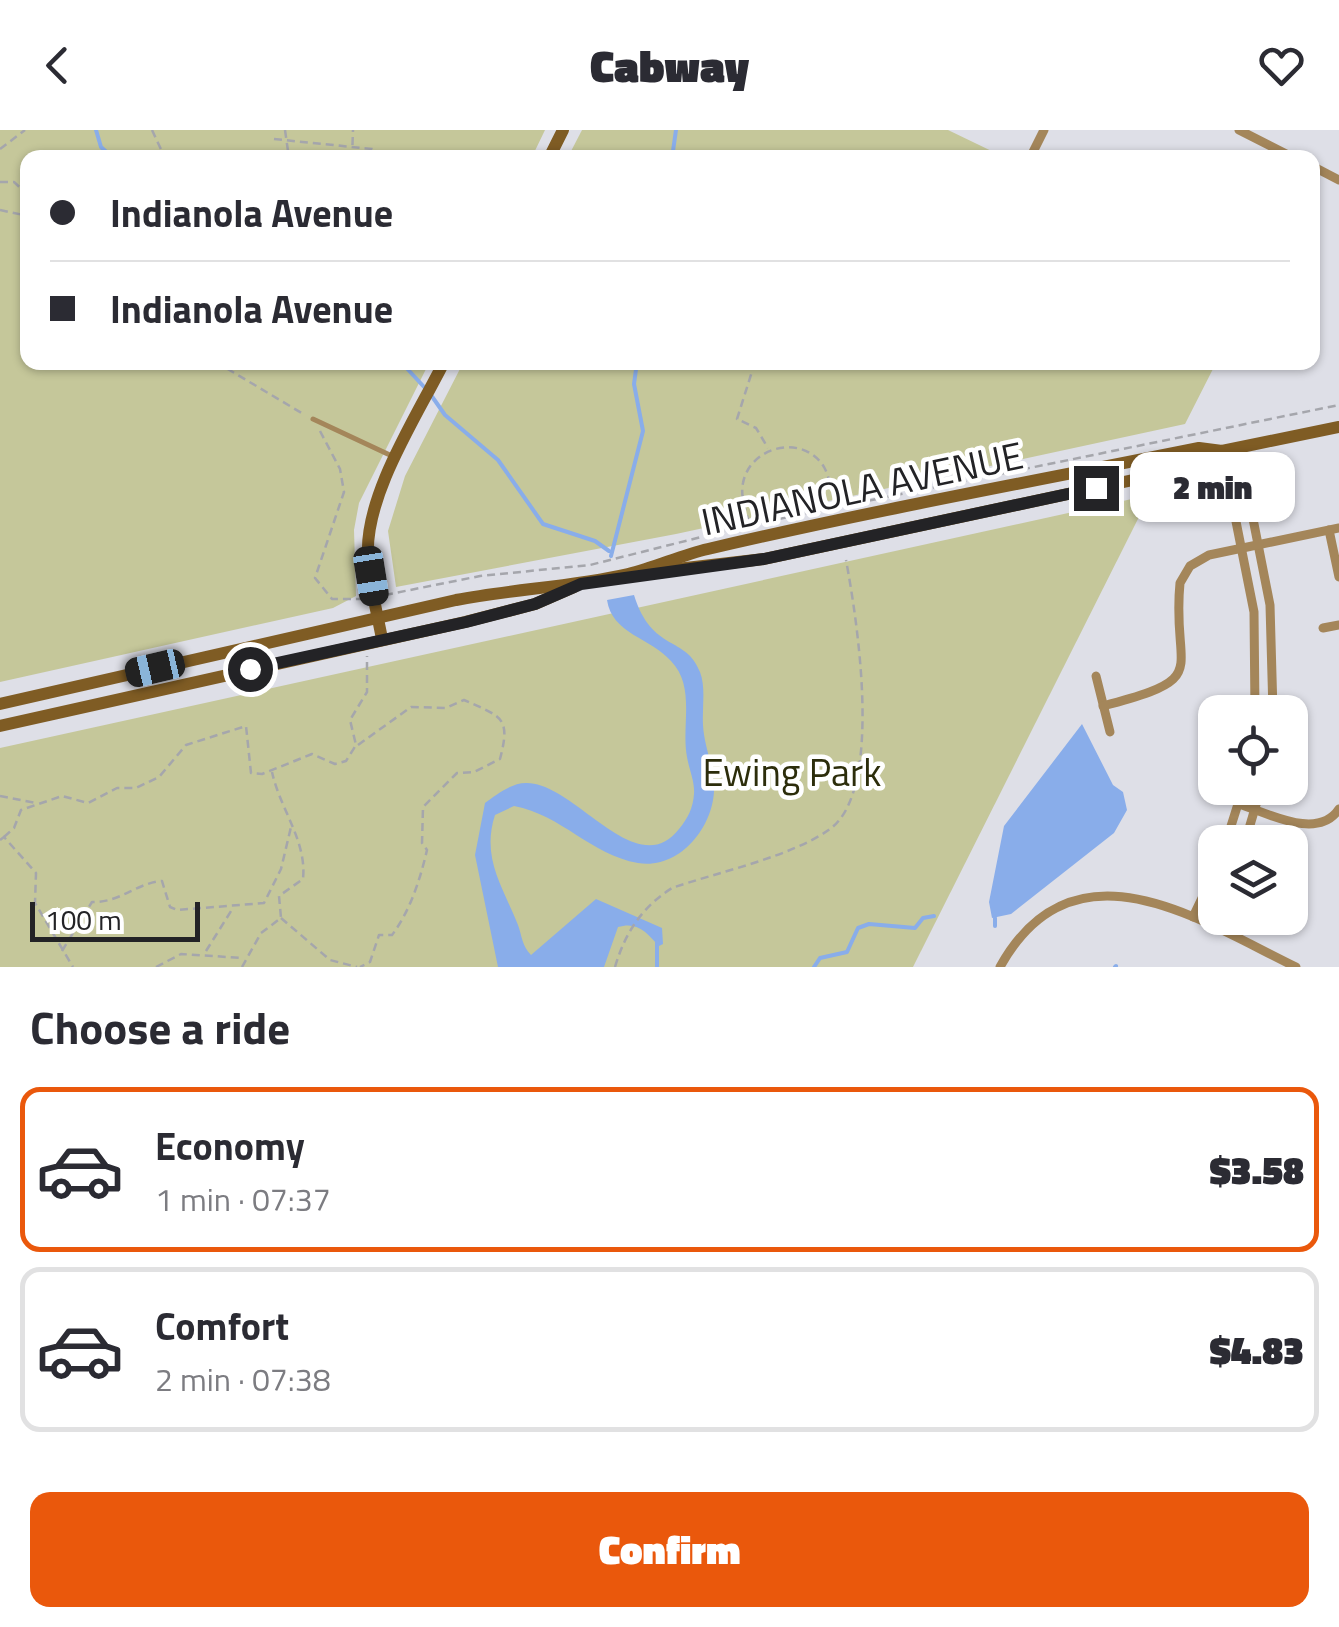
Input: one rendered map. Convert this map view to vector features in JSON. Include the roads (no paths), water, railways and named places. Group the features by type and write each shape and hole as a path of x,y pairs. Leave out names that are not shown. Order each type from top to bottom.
{"main road":[{"path":"382,639 368,554 370,523 396,458 440,370"},
{"name":"INDIANOLA AVENUE","path":"0,704 529,586 581,584 633,573 758,538 1199,448 1222,451 1339,427"},
{"name":"INDIANOLA AVENUE","path":"633,573 698,570 764,559 1203,465 1222,451"},
{"name":"INDIANOLA AVENUE","path":"0,726 535,604 581,584"}],"street":[{"path":"1239,130 1278,150"},
{"path":"1239,448 1274,641 1273,695"},
{"path":"1222,451 1242,548 1256,646 1255,695"},
{"path":"1103,706 1158,692 1174,680 1182,662 1178,596 1184,574 1199,559 1334,529 1339,577"},
{"path":"1323,628 1339,625"},
{"path":"1096,676 1110,732"},
{"path":"1242,805 1318,826 1333,818 1339,809"},
{"path":"1250,825 1256,805"},
{"path":"1000,967 1030,928 1078,900 1136,896 1198,919"},
{"path":"1194,917 1198,908"},
{"path":"1231,935 1296,967"}],"lane":[{"path":"313,419 396,458"}],"water":[{"path":"634,595 650,626 694,660 702,678 704,732 714,785 709,815 702,829 681,852 668,859 638,863 621,859 547,818 514,806 495,815 492,859 531,955 596,899 662,928 663,944 659,946 637,927 625,926 618,927 604,967 498,967 475,855 485,803 515,785 545,787 625,838 644,845 662,843 679,829 691,808 694,789 687,757 685,694 679,671 663,653 616,621 607,600"},
{"path":"1082,724 1113,785 1123,792 1127,810 1114,833 1011,914 992,918 989,902 1004,826"}],"waterway":[{"path":"96,130 104,150"},
{"path":"673,150 676,130"},
{"path":"408,370 425,388"},
{"path":"611,556 643,431 634,384 636,370"},
{"path":"431,395 445,415 498,460 543,524 595,541 609,551"},
{"path":"814,967 820,958 847,952 858,928 869,924 915,928 923,918 934,916"},
{"path":"995,918 995,926"},
{"path":"657,942 657,967"}],"park label":[{"name":"Ewing Park","path":"792,772"}]}
